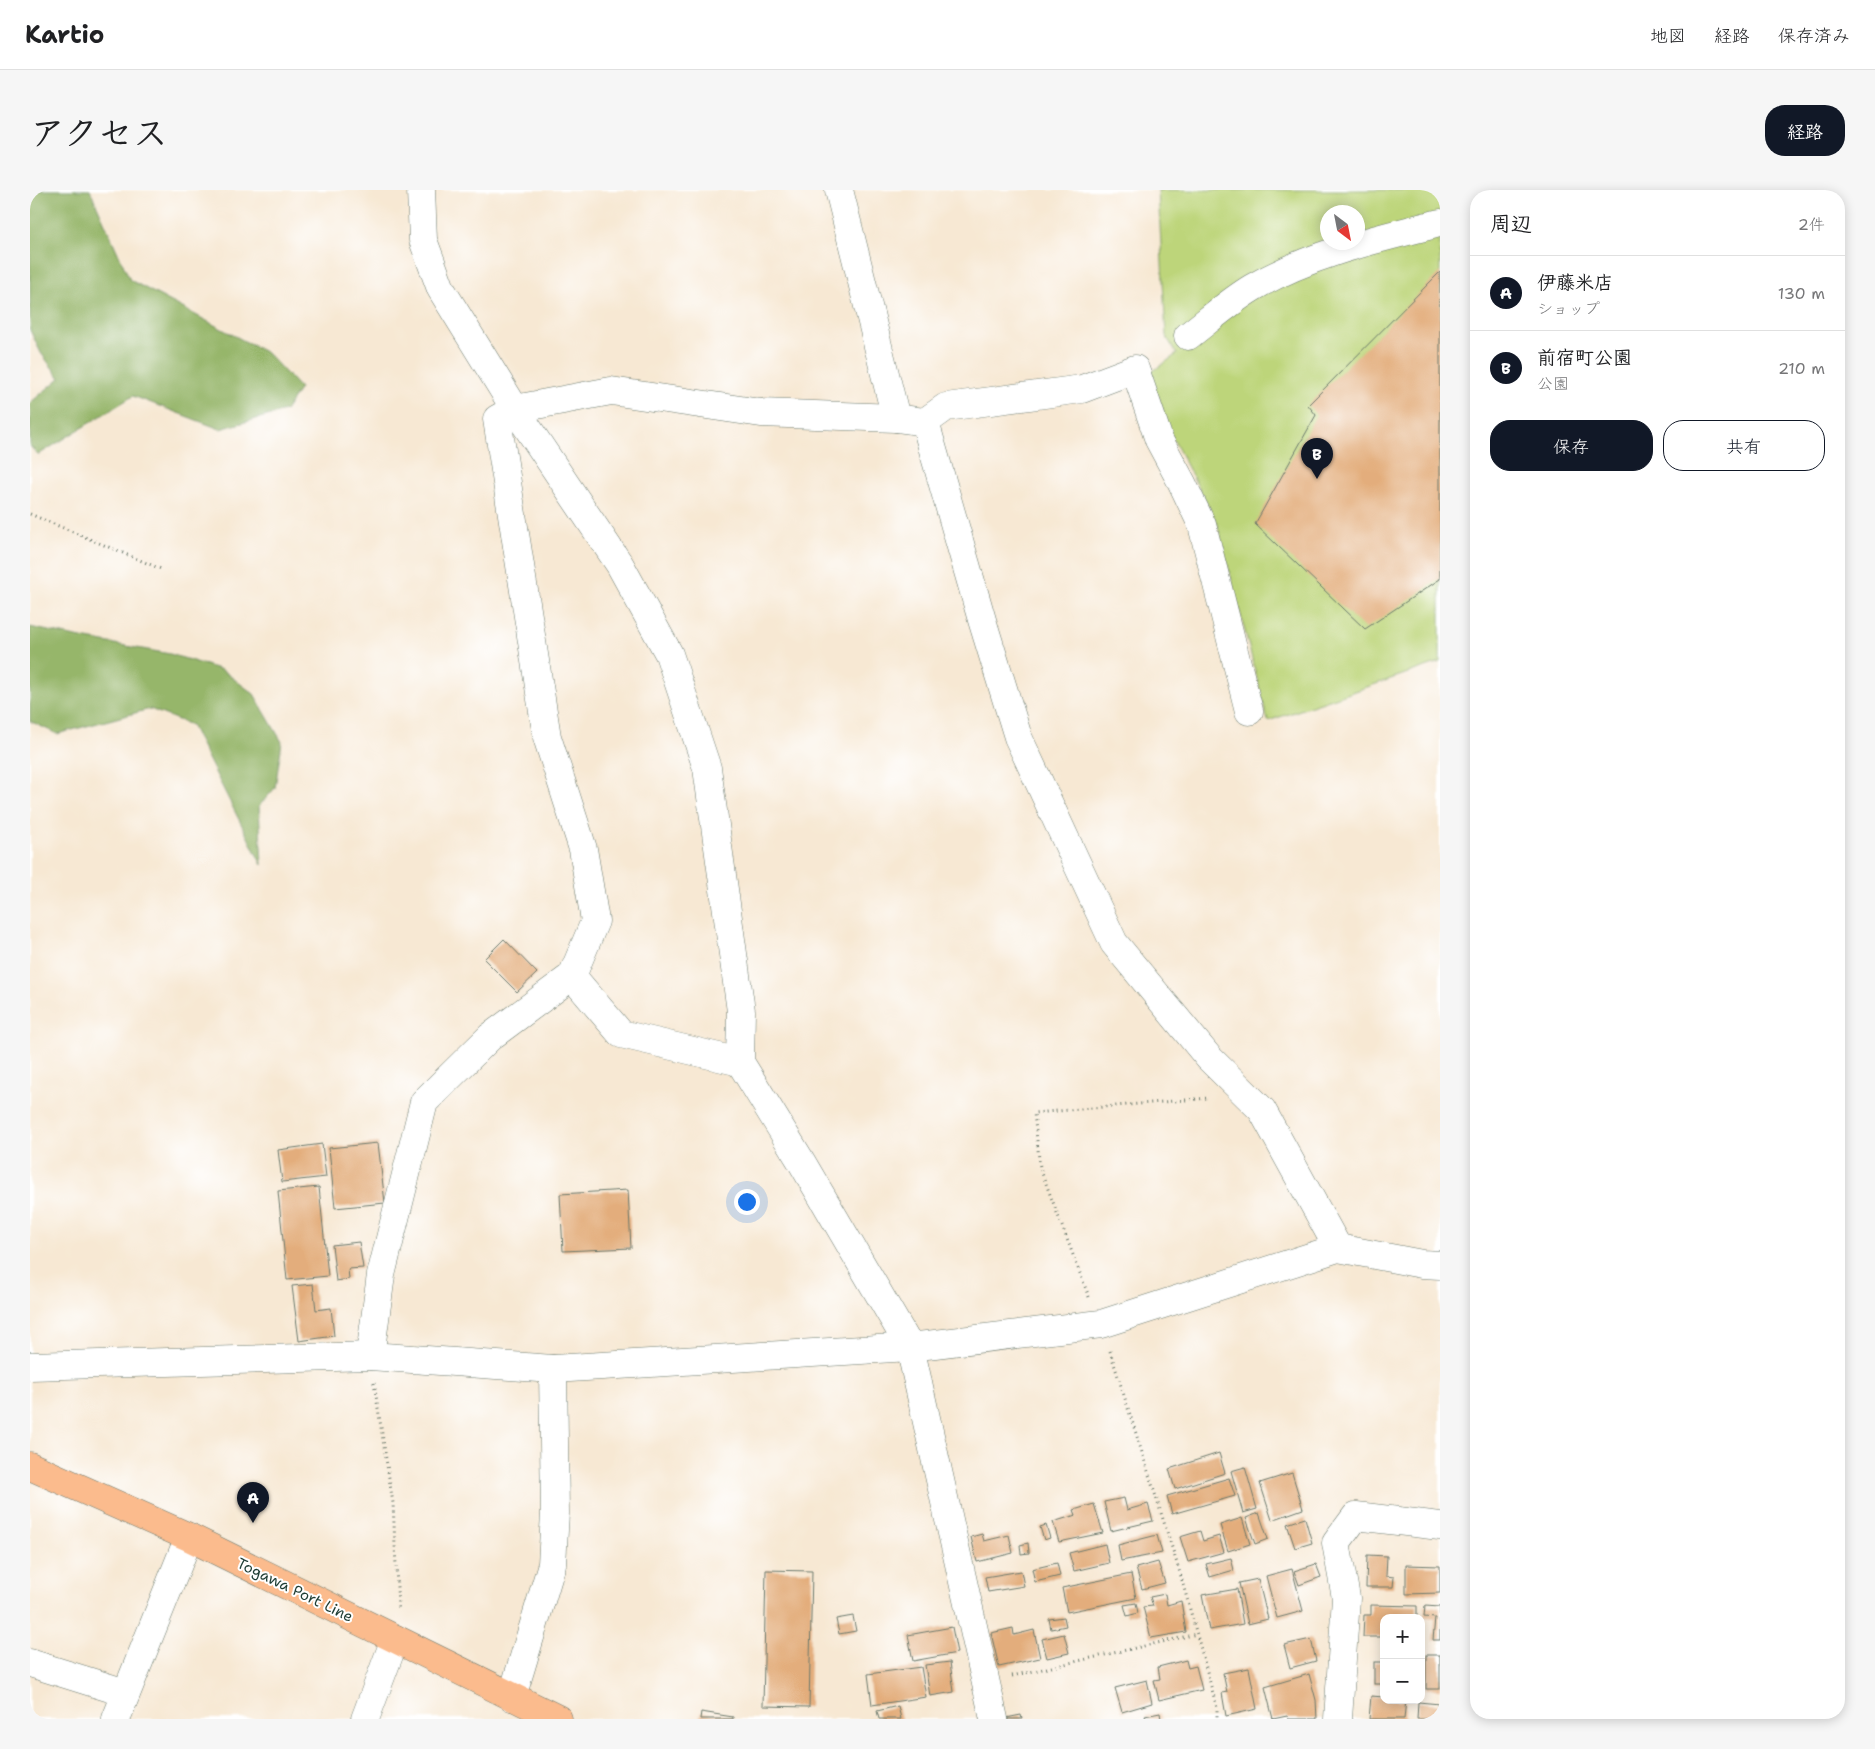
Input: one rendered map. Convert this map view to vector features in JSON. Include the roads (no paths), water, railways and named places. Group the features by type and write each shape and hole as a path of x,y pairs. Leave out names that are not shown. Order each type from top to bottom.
{"main road":[{"name":"Togawa Port Line","path":"30,1466 189,1537 558,1719"}],"street":[{"path":"420,190 423,240 441,288 516,409 620,565 669,654 707,768 741,1011 740,1062 802,1161 910,1347 994,1719"},
{"path":"840,190 896,418"},
{"path":"1188,336 1252,288 1283,272 1344,248 1440,223"},
{"path":"370,1356 381,1275 424,1102 490,1037 572,976 595,921 583,849 547,737 497,418 516,409 611,391 761,413 896,418 925,422 946,407 1082,389 1135,369 1159,440 1202,525 1249,711"},
{"path":"925,422 1018,737 1114,943 1209,1058 1262,1110 1338,1248"},
{"path":"572,976 621,1034 740,1062"},
{"path":"30,1364 370,1356 553,1369 910,1347 1101,1324 1338,1248 1422,1264 1440,1265"},
{"path":"512,1697 552,1564 555,1513 553,1369"},
{"path":"1338,1719 1346,1598 1336,1543 1356,1516 1440,1526"},
{"path":"116,1719 189,1537"},
{"path":"365,1719 395,1639"},
{"path":"30,1663 126,1693"}],"place":[{"name":"前宿町公園","path":"1317,479"},
{"name":"伊藤米店","path":"253,1523"}]}
